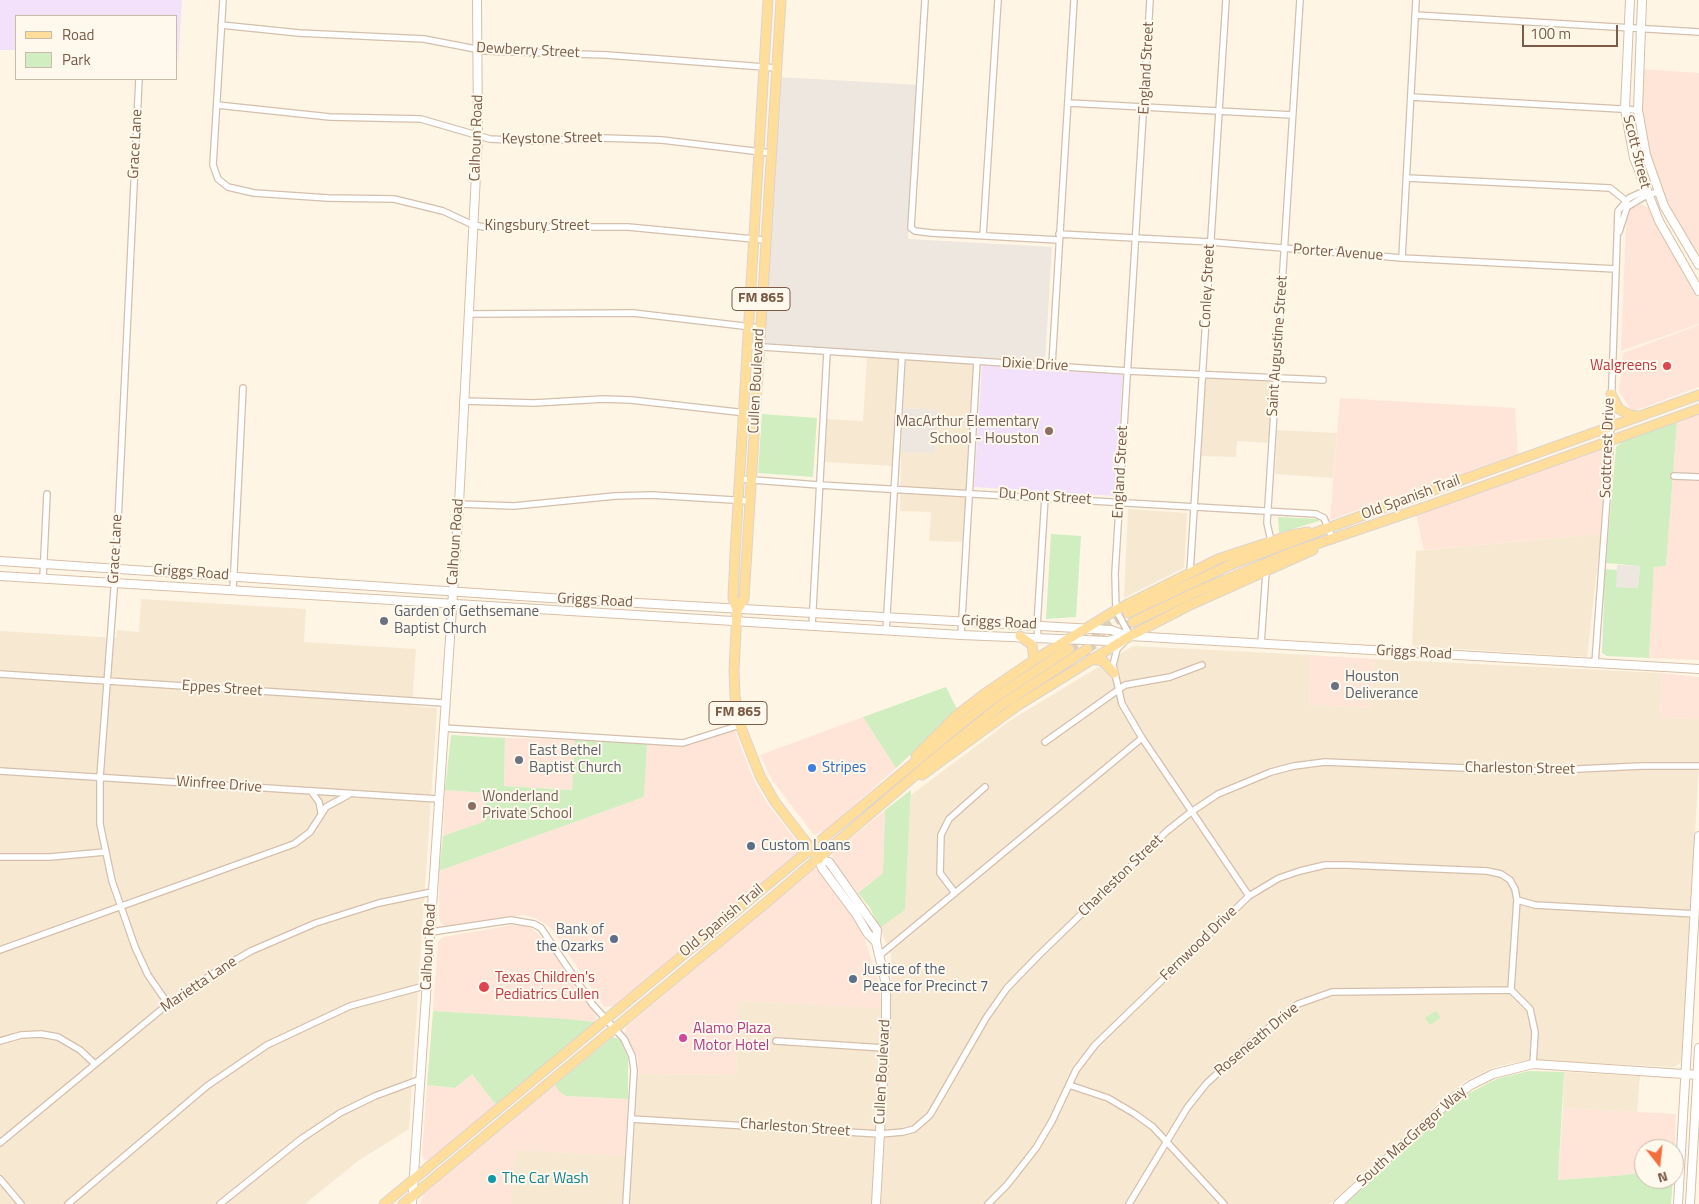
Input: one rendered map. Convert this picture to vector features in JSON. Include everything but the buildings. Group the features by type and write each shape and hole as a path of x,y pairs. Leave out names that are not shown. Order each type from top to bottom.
{"main road":[{"name":"Calhoun Road","path":"413,1200 428,985 444,703 459,504 478,136 477,0"},
{"name":"Cullen Boulevard","path":"768,0 743,412 734,598 738,610 734,671 740,725 750,754 768,790 819,859 829,862 863,907 877,930 876,942 886,984 876,1204"},
{"name":"Cullen Boulevard","path":"738,610 744,599 764,240 781,0"},
{"name":"Scott Street","path":"1630,0 1625,109 1634,158 1647,195 1659,221 1696,276 1699,290"},
{"name":"Scott Street","path":"1642,0 1638,110 1646,156 1658,192 1670,217 1699,265"},
{"path":"1610,394 1614,403 1623,413 1641,416"},
{"name":"Old Spanish Trail","path":"1699,395 1524,456 1230,565 1131,618 1242,572 1699,409"},
{"path":"1524,456 1528,470"},
{"path":"1436,489 1441,502"},
{"path":"905,770 928,742 957,715 1034,660 1068,644 1083,628 1190,572 1237,552 1271,541 1327,528"},
{"path":"897,777 906,784 929,772 1017,706 1130,636 1188,606 1299,558 1331,540"},
{"name":"Griggs Road","path":"0,561 638,604 1083,628 1111,630 1130,636 1699,669"},
{"name":"Griggs Road","path":"0,576 886,631 1038,637 1068,644 1108,641 1130,636"},
{"path":"343,598 344,584"},
{"path":"550,598 550,610"},
{"path":"637,616 638,604"},
{"path":"1020,636 1032,645 1034,660"},
{"name":"Old Spanish Trail","path":"384,1204 810,847 990,701 1068,644"},
{"name":"Old Spanish Trail","path":"403,1204 413,1200 487,1134 752,915 1000,706 1087,649"},
{"path":"1091,659 1103,661 1114,673"},
{"path":"1678,1204 1685,1074 1696,960 1699,836"},
{"path":"744,903 752,915"},
{"path":"678,958 686,969"},
{"path":"1690,1204 1699,1048"},
{"name":"South MacGregor Way","path":"1338,1204 1454,1097 1471,1085 1493,1074 1534,1064 1698,1075"},
{"path":"539,1073 548,1084"},
{"path":"479,1124 487,1134"}],"street":[{"name":"Kingsbury Street","path":"223,0 213,164 218,179 228,187 254,193 328,198 394,199 443,210 473,225 484,228 628,227 764,240"},
{"name":"Porter Avenue","path":"925,0 911,228 915,231 983,236 1136,238 1211,242 1402,258 1616,269"},
{"path":"983,236 998,0"},
{"path":"1052,365 1074,0"},
{"name":"England Street","path":"1130,636 1116,610 1119,502 1145,106 1150,0"},
{"name":"Conley Street","path":"1190,572 1226,0"},
{"name":"Saint Augustine Street","path":"1271,541 1267,523 1300,0"},
{"path":"1402,258 1416,0"},
{"path":"1415,15 1699,32"},
{"name":"Dewberry Street","path":"221,25 299,33 424,39 478,49 607,54 777,68"},
{"name":"Grace Lane","path":"139,80 116,568 106,681 100,777 100,824 105,852 121,907 142,964 168,1004"},
{"path":"1411,97 1638,110"},
{"path":"1068,103 1292,115"},
{"name":"Keystone Street","path":"217,105 330,117 421,119 490,139 530,141 604,138 662,140 770,153"},
{"path":"1407,178 1610,188 1625,200"},
{"name":"Scottcrest Drive","path":"1619,232 1627,207 1647,195 1658,192"},
{"name":"Scottcrest Drive","path":"1595,663 1609,469 1608,441 1619,232 1618,211 1625,200 1640,193 1647,195"},
{"path":"468,314 632,313 760,328"},
{"name":"Dixie Drive","path":"748,346 1127,371 1324,380"},
{"path":"812,626 827,352"},
{"path":"886,631 902,357"},
{"path":"961,635 977,361"},
{"path":"233,590 243,388"},
{"path":"463,401 534,403 604,399 755,414"},
{"path":"1674,476 1699,477"},
{"name":"Du Pont Street","path":"740,479 1320,514 1327,528"},
{"path":"43,578 47,494"},
{"path":"459,504 514,506 615,496 652,495 750,500"},
{"path":"1038,637 1037,626 1045,497"},
{"path":"1327,528 1331,540"},
{"path":"1261,644 1266,572"},
{"path":"1130,636 1115,654 1113,665 1122,704 1142,738 1249,896"},
{"path":"1045,742 1118,688 1170,677 1202,665"},
{"name":"Eppes Street","path":"0,674 444,703"},
{"path":"443,728 683,743 740,725"},
{"path":"880,955 1142,738"},
{"name":"Charleston Street","path":"631,1119 880,1134 903,1132 923,1123 930,1115 986,1018 1007,988 1167,831 1218,794 1244,782 1294,766 1324,762 1536,771 1641,766 1699,766"},
{"name":"Winfree Drive","path":"0,771 438,799"},
{"path":"955,893 940,873 941,835 949,819 985,787"},
{"path":"311,791 319,802 321,812"},
{"path":"0,950 294,844 310,832 321,812 331,803 350,794"},
{"path":"0,856 50,857 105,852"},
{"name":"Fernwood Drive","path":"988,1204 1007,1185 1036,1148 1083,1059 1095,1044 1249,896 1279,878 1325,865 1487,871 1501,874 1510,880 1515,888 1517,900"},
{"name":"Marietta Lane","path":"0,1143 94,1063 168,1004 220,969 286,935 347,912 432,892"},
{"path":"1534,1064 1535,1032 1530,1009 1511,990 1517,900 1535,905 1696,914"},
{"path":"431,932 511,920 534,924 541,928 630,1050 633,1062 626,1204"},
{"path":"68,1204 207,1086 267,1045 350,1006 428,985"},
{"name":"Roseneath Drive","path":"1129,1204 1188,1108 1206,1084 1275,1022 1303,1002 1332,992 1355,990 1511,990"},
{"path":"0,1041 20,1035 41,1034 58,1037 80,1050 94,1063"},
{"path":"776,1041 884,1048"},
{"path":"220,1204 301,1139 340,1113 375,1096 420,1079"},
{"path":"1069,1085 1122,1106 1153,1127 1224,1204"},
{"path":"0,1180 21,1204"}],"shaded area":[{"path":"0,0 182,0 178,67 178,15 15,15 15,50 0,50"},
{"path":"1640,69 1699,73 1699,258 1669,209 1652,168 1642,124"},
{"path":"779,77 918,85 908,239 1052,247 1045,362 763,344"},
{"path":"1641,204 1649,208 1697,293 1699,300 1699,324 1621,351 1627,213 1631,208"},
{"path":"1699,325 1699,387 1632,412 1619,391 1623,353"},
{"path":"867,357 901,359 894,466 825,462 827,419 863,421"},
{"path":"906,359 975,364 965,542 929,541 931,512 900,511 901,452 935,453 938,410 903,408"},
{"name":"MacArthur Elementary School - Houston","path":"982,365 1123,374 1115,496 974,487"},
{"path":"1205,377 1274,382 1271,443 1237,441 1236,457 1201,456"},
{"path":"1340,398 1515,408 1518,454 1330,520"},
{"path":"903,408 938,410 935,453 901,452"},
{"path":"1699,414 1699,660 1649,658 1654,567 1666,566 1677,422"},
{"path":"1277,430 1337,433 1333,478 1275,474"},
{"path":"1603,448 1604,478 1601,534 1424,550 1416,515"},
{"path":"1128,509 1187,513 1184,568 1124,598"},
{"path":"1601,534 1587,657 1412,646 1416,551"},
{"path":"1617,565 1640,566 1638,588 1615,587"},
{"path":"141,599 306,609 304,642 416,649 412,706 437,708 409,1129 358,1161 305,1204 0,1204 0,631 116,638 117,630 139,632"},
{"path":"1133,646 1311,655 1309,705 1371,708 1374,659 1662,673 1660,718 1699,719 1699,761 1683,1059 1674,1067 1545,1061 1517,1062 1492,1068 1466,1081 1445,1097 1330,1204 511,1204 515,1150 633,1156 638,1074 736,1075 738,1001 891,1008 891,955 880,928 905,910 911,795 1011,720"},
{"path":"1311,655 1374,659 1371,708 1309,705"},
{"path":"1662,673 1699,677 1699,719 1660,718"},
{"path":"863,717 896,768 826,830 814,835 772,780 760,755"},
{"path":"734,729 753,778 767,803 799,844 799,852 613,1006 604,1007 550,927 535,918 523,915 446,927 441,924 439,918 439,871 644,797 647,744 691,745"},
{"path":"505,738 575,740 573,790 504,786"},
{"path":"445,790 486,793 485,821 443,836"},
{"path":"885,810 883,873 858,893 834,862 832,854"},
{"path":"814,869 820,871 862,931 878,980 882,1008 739,1001 736,1075 638,1074 637,1057 625,1035 626,1027"},
{"path":"518,924 533,929 548,944 571,982 595,1013 597,1017 595,1022 433,1011 438,942 443,937"},
{"path":"1564,1072 1640,1076 1637,1112 1563,1108"},
{"path":"472,1074 496,1105 433,1158 425,1161 422,1155 427,1085 455,1088"},
{"path":"555,1085 566,1096 628,1099 625,1156 516,1150 511,1204 420,1204 423,1195"},
{"path":"1563,1108 1676,1114 1675,1139 1634,1139 1634,1174 1558,1180"}],"green space":[{"path":"762,414 817,418 813,477 758,473"},
{"path":"1677,422 1666,566 1654,567 1649,658 1607,656 1602,653 1605,569 1617,570 1616,587 1638,588 1640,566 1606,563 1616,447 1623,441"},
{"path":"1278,517 1318,519 1319,521 1279,533"},
{"path":"1051,534 1081,536 1076,617 1046,619"},
{"path":"946,687 958,711 896,768 863,717"},
{"path":"451,735 505,738 504,786 572,790 575,740 647,744 644,797 439,871 443,836 485,821 486,793 445,790"},
{"path":"911,790 905,910 880,928 870,908 858,893 883,873 885,810"},
{"path":"433,1011 595,1022 496,1105 472,1074 455,1088 427,1085"},
{"path":"1436,1011 1441,1018 1430,1025 1425,1018"},
{"path":"613,1037 620,1039 628,1058 628,1099 566,1096 560,1092 555,1085"},
{"path":"1529,1071 1564,1072 1558,1180 1634,1174 1634,1189 1672,1189 1671,1204 1345,1204 1462,1097 1496,1079"}],"tunnel":[{"path":"1069,649 1128,613"},
{"path":"1087,649 1133,622"}],"place":[{"name":"Walgreens","path":"1667,366"},
{"name":"MacArthur Elementary School - Houston","path":"1049,431"},
{"name":"Garden of Gethsemane Baptist Church","path":"384,621"},
{"name":"Houston Deliverance","path":"1335,686"},
{"name":"East Bethel Baptist Church","path":"519,760"},
{"name":"Stripes","path":"812,768"},
{"name":"Wonderland Private School","path":"472,806"},
{"name":"Custom Loans","path":"751,846"},
{"name":"Bank of the Ozarks","path":"614,939"},
{"name":"Justice of the Peace for Precinct 7","path":"853,979"},
{"name":"Texas Children's Pediatrics Cullen","path":"484,987"},
{"name":"Alamo Plaza Motor Hotel","path":"683,1038"},
{"name":"The Car Wash","path":"492,1179"}]}
